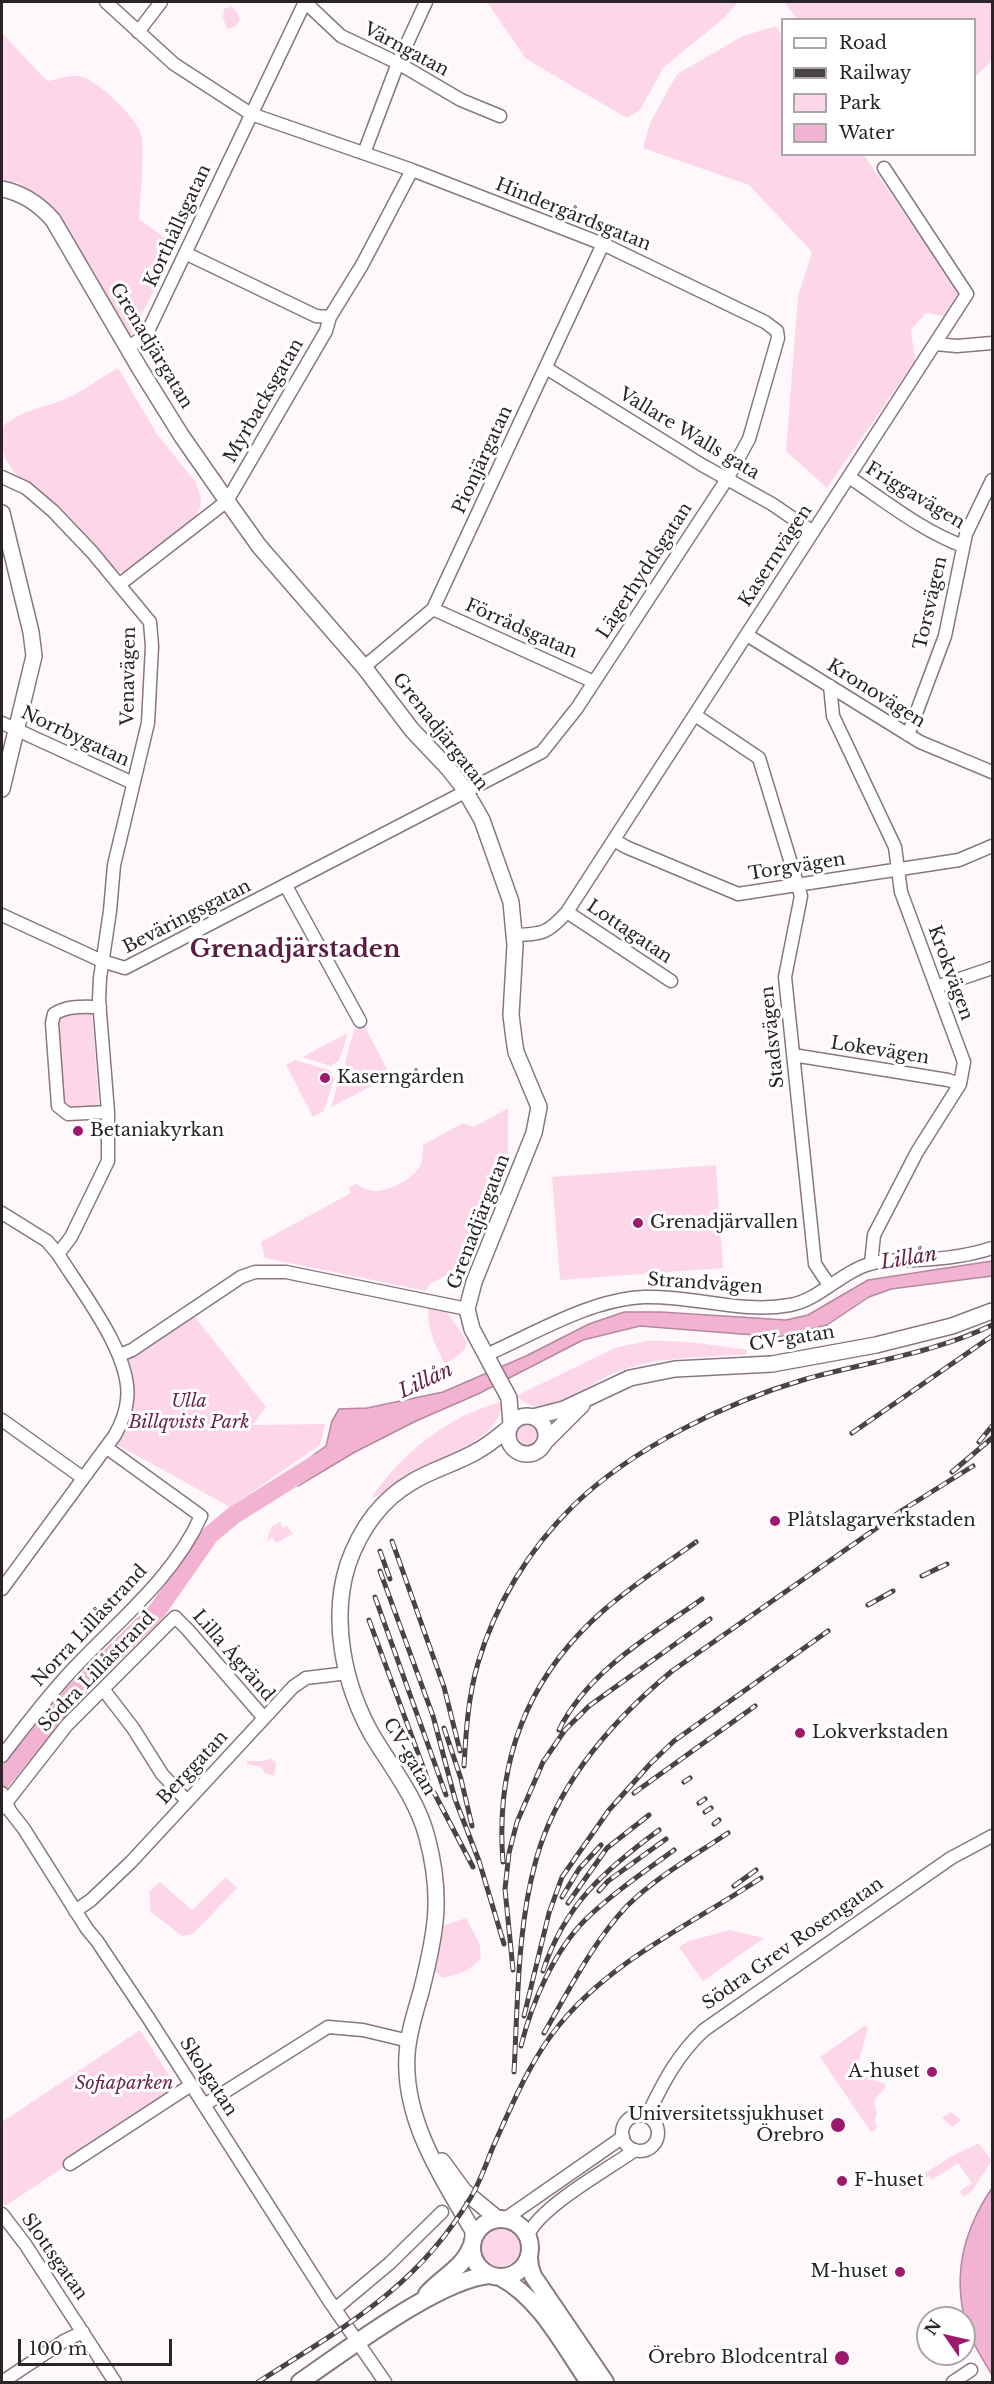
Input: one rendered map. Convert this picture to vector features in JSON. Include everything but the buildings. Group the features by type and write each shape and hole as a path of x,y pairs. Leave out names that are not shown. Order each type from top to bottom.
{"main road":[{"path":"419,2304 469,2254 472,2243 484,2224 501,2219 518,2223 528,2235 531,2245 529,2257 533,2276 596,2381"},
{"path":"472,2243 475,2263 516,2286 527,2295 596,2381"},
{"path":"300,2382 419,2304 462,2282 480,2276 517,2272 529,2257"}],"street":[{"name":"Hindergårdsgatan","path":"106,2 174,64 251,114 412,170 603,244 765,322"},
{"path":"138,32 160,2"},
{"name":"Värngatan","path":"251,114 305,2 341,36 398,63 461,100 500,116"},
{"path":"364,153 398,63 426,2"},
{"name":"Korthållsgatan","path":"129,347 143,337 149,329 251,114"},
{"name":"Kasernvägen","path":"514,935 540,934 555,926 567,912 967,294 884,168"},
{"name":"Myrbacksgatan","path":"227,501 326,331 330,317 362,265 412,170"},
{"name":"Grenadjärgatan","path":"2,189 39,205 53,220 169,416 259,546 364,667 412,730 448,768 466,792 482,820 511,902 514,935 511,1016 513,1035 516,1052 539,1107 537,1124 474,1282 467,1309 472,1329 509,1398 532,1416"},
{"name":"Pionjärgatan","path":"364,667 433,609 603,244"},
{"path":"185,254 316,316 330,317"},
{"name":"Lägerhyddsgatan","path":"466,792 542,752 577,708 727,479 749,439 778,338 777,331 765,322"},
{"path":"935,344 993,343"},
{"name":"Vallare Walls gata","path":"546,368 772,504 813,532"},
{"name":"Venavägen","path":"2,477 26,488 53,511 120,584 148,617 152,643 148,723 114,865 110,919 102,961 100,1007 108,1112 108,1161 71,1237 58,1254"},
{"name":"Friggavägen","path":"849,477 929,529 963,546"},
{"name":"Torsvägen","path":"908,735 945,636 966,534 993,480"},
{"path":"120,584 227,501"},
{"path":"2,513 34,656 2,789"},
{"name":"Förrådsgatan","path":"433,609 594,682"},
{"name":"Kronovägen","path":"747,634 920,742 992,769"},
{"name":"Krokvägen","path":"830,686 833,716 895,847 901,892 964,1062 960,1084 917,1152 874,1235 871,1263"},
{"name":"Stadsvägen","path":"695,715 759,758 801,896 785,977 815,1264 829,1285"},
{"name":"Norrbygatan","path":"2,723 133,783"},
{"name":"Beväringsgatan","path":"2,915 102,961 124,968 466,792"},
{"name":"Torgvägen","path":"614,840 626,848 738,894 959,860 993,846"},
{"path":"286,886 360,1021"},
{"name":"Lottagatan","path":"567,912 671,981"},
{"path":"936,987 993,968"},
{"path":"100,1007 74,1007 54,1014 52,1023 56,1094 58,1106 68,1114 108,1112"},
{"name":"Lokevägen","path":"793,1055 948,1080 960,1084"},
{"path":"2,1213 47,1241 58,1254 120,1354 127,1382 128,1398 121,1423 107,1448 2,1589"},
{"name":"Strandvägen","path":"489,1360 593,1308 629,1298 665,1298 742,1308 770,1307 804,1302 851,1271 871,1263 941,1258 993,1248"},
{"path":"120,1354 132,1350 224,1287 255,1272 286,1272 467,1309"},
{"name":"CV-gatan","path":"532,1416 564,1408 630,1377 675,1369 772,1364 932,1332 993,1311"},
{"name":"CV-gatan","path":"544,1443 596,1393"},
{"name":"Grenadjärgatan","path":"509,1398 510,1426"},
{"path":"532,1416 544,1425 546,1434 544,1443 537,1451 530,1454 516,1450 509,1440 510,1426 518,1418 532,1416"},
{"path":"2,1420 83,1478"},
{"name":"CV-gatan","path":"472,2243 473,2231 433,2164 415,2115 408,2084 409,2041 432,1945 438,1904 435,1867 420,1814 364,1719 348,1673 341,1637 341,1600 348,1564 361,1535 382,1505 413,1481 479,1450 510,1426"},
{"name":"CV-gatan","path":"479,1450 496,1447 516,1450"},
{"name":"Norra Lillåstrand","path":"2,1756 61,1682 142,1602 195,1529 201,1516 107,1448"},
{"name":"Södra Lillåstrand","path":"4,1801 67,1725 175,1617"},
{"name":"Lilla Ågränd","path":"175,1617 264,1718"},
{"name":"Berggatan","path":"75,1911 91,1900 131,1862 293,1687 306,1678 348,1673"},
{"path":"103,1689 133,1728 162,1774 187,1801"},
{"name":"Skolgatan","path":"4,1801 357,2343 385,2382"},
{"name":"Södra Grev Rosengatan","path":"647,2115 673,2065 704,2030 951,1858 993,1836"},
{"path":"204,2105 328,2027 363,2030 409,2041"},
{"path":"70,2164 191,2085"},
{"path":"528,2235 532,2226 545,2211 635,2150 651,2148 658,2138 657,2125 647,2115 636,2115 629,2119 623,2128 623,2137 628,2146 635,2150"},
{"path":"501,2219 623,2137"},
{"name":"CV-gatan","path":"428,2146 464,2191 501,2219"},
{"path":"336,2309 390,2263 442,2212"},
{"name":"Slottsgatan","path":"2,2214 25,2244 115,2382"},
{"path":"2,2382 64,2341 83,2332"},
{"path":"953,2382 971,2370"}],"green space":[{"path":"487,2 738,2 724,18 664,67 640,110 627,118 526,59"},
{"path":"784,2 992,2 992,61 976,76 976,18 796,18"},
{"path":"231,6 240,19 235,27 227,29 223,18 224,9"},
{"path":"776,26 781,34 781,156 865,156 959,293 944,316 926,313 911,330 915,361 827,488 786,451 798,296 812,252 749,185 643,148 650,123 677,74 743,36"},
{"path":"2,33 47,81 79,76 95,83 130,116 140,131 143,161 139,219 176,246 129,340 63,227 44,200 19,183 2,180"},
{"path":"118,368 157,434 195,481 201,497 200,508 195,518 130,569 122,572 114,571 56,504 14,471 4,456 2,440 4,425 12,419 72,396"},
{"path":"92,1010 99,1107 74,1108 61,1100 58,1015"},
{"path":"364,1025 391,1077 382,1081 349,1071 345,1062 354,1030"},
{"path":"348,1033 339,1061 330,1066 302,1057"},
{"path":"295,1060 329,1070 334,1079 324,1111 313,1117 286,1065"},
{"path":"347,1076 376,1084 331,1107 339,1080"},
{"path":"508,1108 508,1160 479,1232 462,1267 430,1284 426,1291 265,1258 261,1242 351,1193 349,1188 356,1184 379,1191 401,1183 421,1164 423,1145 463,1123 474,1127"},
{"name":"Grenadjärvallen","path":"716,1165 723,1268 560,1280 552,1177"},
{"path":"429,1306 447,1312 467,1341 462,1352 445,1364 430,1329"},
{"name":"Ulla Billqvists Park","path":"188,1308 266,1407 253,1425 325,1424 320,1445 230,1507 116,1444 127,1399 126,1354"},
{"path":"646,1341 710,1345 747,1350 747,1354 683,1358 635,1366 610,1375 562,1402 545,1408 533,1406 516,1396 615,1348"},
{"path":"501,1402 499,1415 480,1438 406,1475 371,1498 397,1466 428,1438 481,1408"},
{"path":"527,1422 536,1425 539,1434 536,1443 527,1446 518,1443 515,1434 518,1425"},
{"path":"280,1522 283,1528 287,1526 293,1534 276,1543 272,1537 267,1541 271,1527"},
{"path":"271,1758 276,1763 274,1776 265,1773 261,1767 247,1764 247,1761 264,1761"},
{"path":"226,1877 237,1888 193,1934 182,1936 151,1912 149,1892 160,1882 192,1910"},
{"path":"466,1918 480,1945 481,1958 464,1971 443,1978 434,1971 442,1926"},
{"path":"730,1930 764,1938 703,1981 679,1947 689,1941"},
{"path":"864,2026 868,2028 855,2074 886,2084 874,2104 877,2111 875,2121 877,2128 871,2132 820,2057"},
{"name":"Sofiaparken","path":"140,2030 179,2091 5,2206 2,2201 2,2122"},
{"path":"951,2112 962,2120 952,2127 942,2117"},
{"path":"979,2143 992,2161 972,2191 964,2197 960,2191 972,2183 958,2163 932,2180 929,2176 906,2191 903,2187 952,2156"},
{"path":"500,2225 515,2231 521,2246 515,2261 500,2267 485,2261 479,2246 485,2231"}],"water":[{"path":"992,1261 992,1276 891,1289 869,1297 827,1325 779,1337 640,1326 583,1340 478,1394 416,1421 355,1452 298,1486 295,1476 308,1464 312,1456 326,1446 332,1421 339,1409 367,1408 443,1392 526,1356 589,1324 624,1312 661,1312 786,1320 808,1315 868,1280"},
{"path":"992,2188 992,2375 976,2347 976,2306 962,2306 960,2292 960,2274 967,2238"}],"waterway":[{"name":"Lillån","path":"2,1780 73,1694 157,1611 210,1535 234,1515 317,1463"}],"railway":[{"path":"464,1766 472,1689 485,1641 494,1620 528,1559 557,1523 597,1485 652,1446 682,1429 745,1400 806,1379 924,1350 992,1325"},
{"path":"852,1433 992,1336"},
{"path":"979,1442 992,1426"},
{"path":"952,1472 992,1438"},
{"path":"514,2072 519,1965 525,1912 536,1860 545,1832 558,1805 590,1755 629,1710 672,1671 901,1511 973,1466"},
{"path":"392,1541 444,1687 460,1751"},
{"path":"503,1862 502,1825 511,1756 522,1723 536,1693 555,1663 577,1636 604,1610 696,1542"},
{"path":"380,1551 390,1579"},
{"path":"922,1576 947,1564"},
{"path":"380,1571 433,1716 455,1799 479,1861 504,1944"},
{"path":"868,1605 893,1591"},
{"path":"375,1597 446,1795"},
{"path":"559,1730 571,1709 603,1672 642,1641 702,1599"},
{"path":"513,1970 505,1889 509,1853 517,1822 543,1762 565,1730 589,1706 710,1619"},
{"path":"369,1620 429,1783 473,1867"},
{"path":"524,2016 549,1913 562,1877 609,1810 674,1741 828,1631"},
{"path":"634,1793 755,1706"},
{"path":"444,1728 461,1779 472,1826"},
{"path":"684,1782 690,1778"},
{"path":"699,1803 705,1799"},
{"path":"705,1812 711,1808"},
{"path":"568,1903 607,1848 649,1815"},
{"path":"714,1824 719,1820"},
{"path":"543,1971 552,1947 575,1907 621,1859 659,1830"},
{"path":"544,2033 592,1951 627,1906 663,1876 728,1833"},
{"path":"599,1891 608,1881 666,1839"},
{"path":"562,1897 579,1869 601,1845"},
{"path":"521,2046 538,1995 554,1962 574,1932 607,1900 674,1850"},
{"path":"734,1886 756,1870"},
{"path":"258,2382 349,2323 403,2281 427,2257 450,2229 474,2191 515,2099 540,2052 560,2024 581,2001 629,1961 761,1878"}],"place":[{"name":"Kaserngården","path":"325,1078"},
{"name":"Betaniakyrkan","path":"78,1131"},
{"name":"Grenadjärvallen","path":"638,1223"},
{"name":"Plåtslagarverkstaden","path":"775,1521"},
{"name":"Lokverkstaden","path":"800,1733"},
{"name":"A-huset","path":"932,2072"},
{"name":"Universitetssjukhuset Örebro","path":"838,2125"},
{"name":"F-huset","path":"842,2181"},
{"name":"M-huset","path":"900,2272"},
{"name":"Örebro Blodcentral","path":"842,2358"}],"district":[{"name":"Grenadjärstaden","path":"295,950"}]}
